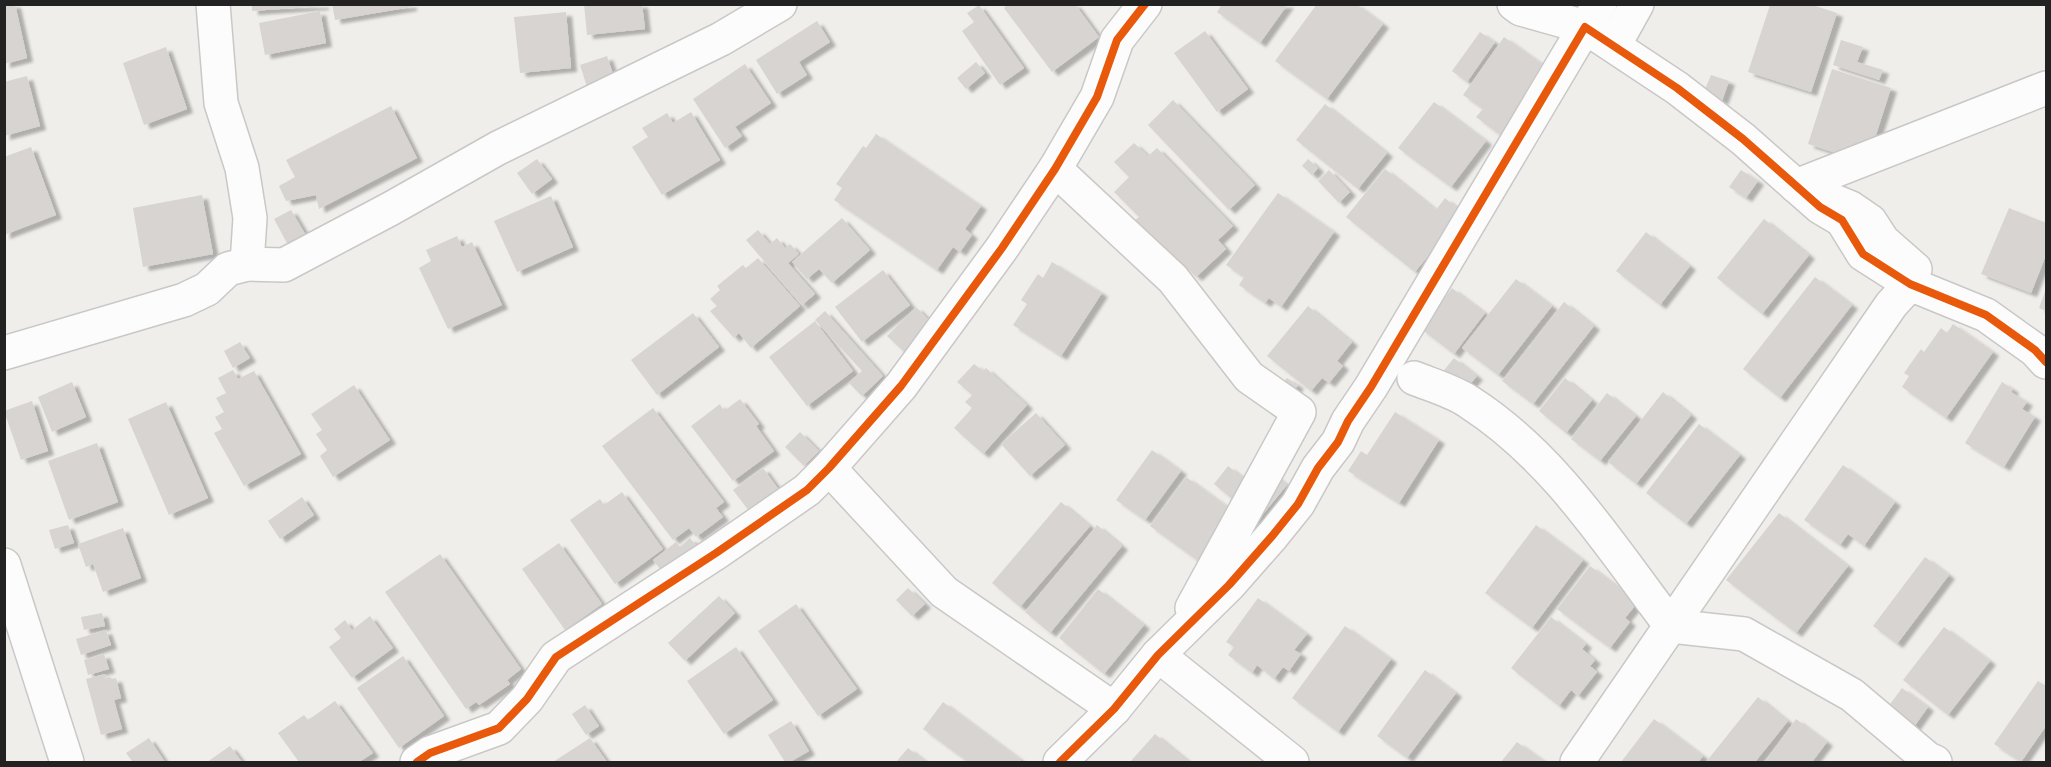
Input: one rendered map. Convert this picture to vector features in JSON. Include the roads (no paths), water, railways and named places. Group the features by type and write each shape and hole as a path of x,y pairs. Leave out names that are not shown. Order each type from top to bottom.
{"street":[{"path":"213,4 221,103 242,168 250,218 247,264"},
{"path":"4,352 184,300 207,289 228,269 247,264 284,265 498,148 722,39 780,4"},
{"path":"417,762 430,753 499,728 527,699 556,657 716,553 807,490 829,468 901,386 1002,248 1055,169 1097,97 1117,40 1144,4"},
{"path":"1514,4 1521,9 1595,12 1677,88 1743,140 1820,207 1842,220 1863,254 1910,284 1986,315 2035,350 2046,362"},
{"path":"1617,40 1637,4"},
{"path":"1595,12 1617,40 1670,75 1721,116 1755,149 1779,178 1851,208 1870,221 1883,241 2046,385"},
{"path":"1060,762 1114,709 1167,647 1229,585 1298,504 1318,468 1338,442 1348,421 1371,387 1595,12"},
{"path":"1796,186 2046,88"},
{"path":"1055,169 1173,279 1249,378 1299,412 1167,647"},
{"path":"1577,762 1892,305 1910,284"},
{"path":"1414,378 1467,400 1514,435 1566,487 1671,626 1744,634 1852,695 1928,759 1935,762"},
{"path":"829,468 944,592 1114,709"},
{"path":"4,565 67,762"},
{"path":"1167,647 1292,762"}]}
